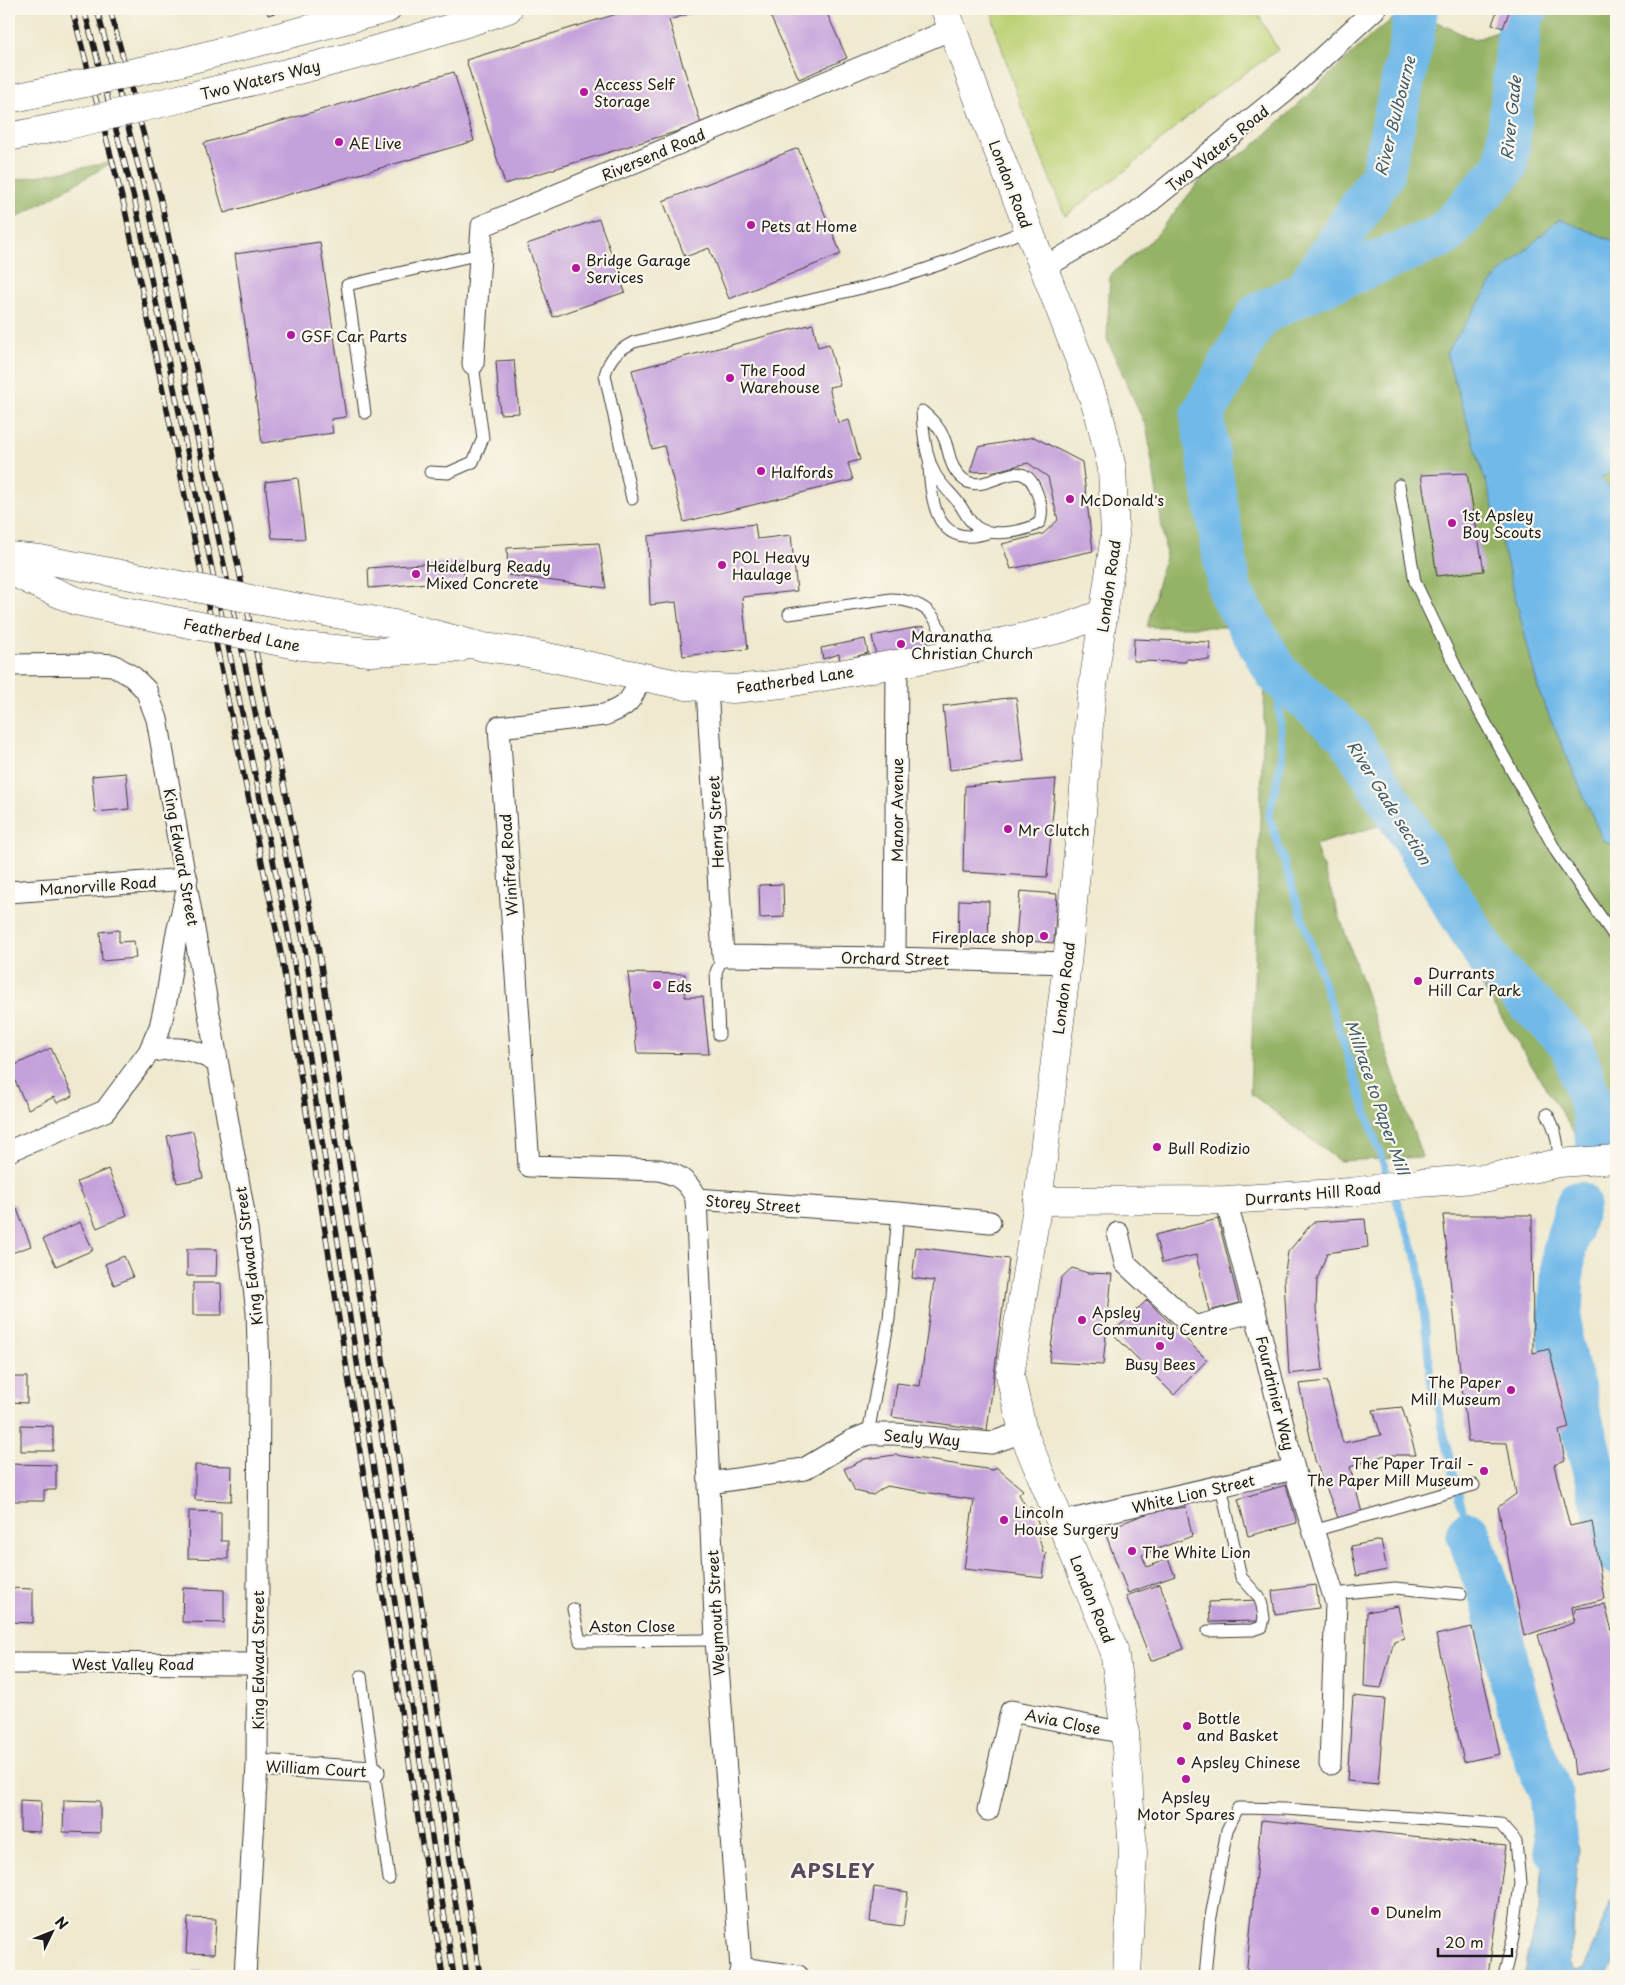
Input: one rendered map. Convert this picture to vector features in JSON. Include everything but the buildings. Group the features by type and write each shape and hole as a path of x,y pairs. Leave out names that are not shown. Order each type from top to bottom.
{"main road":[{"path":"9,99 177,62 388,9"},
{"name":"Two Waters Way","path":"9,137 184,98 320,64 469,22 508,9"},
{"name":"London Road","path":"949,19 1099,414 1112,468 1115,535 1091,700 1067,963 1038,1201 1010,1375 1023,1432 1114,1650 1125,1733 1133,1853 1127,1976"},
{"name":"Featherbed Lane","path":"9,556 400,625 483,647 523,652 640,677 706,688 754,688 947,655 1064,628 1104,613"},
{"name":"Featherbed Lane","path":"9,570 36,584 76,600 302,646 370,652 483,647"},
{"name":"Durrants Hill Road","path":"1038,1201 1226,1200 1351,1192 1419,1183 1488,1178 1559,1163 1616,1159"}],"street":[{"name":"Two Waters Road","path":"1044,268 1137,212 1286,91 1375,9"},
{"name":"Riversend Road","path":"473,364 482,226 949,19"},
{"name":"Manor Avenue","path":"895,958 897,663"},
{"name":"King Edward Street","path":"9,665 98,664 113,666 133,677 146,690 157,720 187,883 216,1062 244,1210 257,1312 259,1372 257,1765 245,1976"},
{"name":"Winifred Road","path":"529,1166 498,727 604,715 626,705 632,697 640,677"},
{"name":"Henry Street","path":"706,688 723,956"},
{"name":"Manorville Road","path":"9,892 187,883"},
{"path":"9,1151 105,1112 149,1052 160,1027 167,996 176,936 187,883"},
{"name":"Orchard Street","path":"723,956 1067,963"},
{"path":"149,1052 167,1048 182,1048 205,1055 216,1062"},
{"name":"Storey Street","path":"529,1166 668,1172 686,1182 693,1190 696,1199 898,1213 990,1222"},
{"name":"Weymouth Street","path":"696,1199 716,1640 740,1972 798,1976"},
{"name":"Fourdrinier Way","path":"1226,1200 1256,1311 1294,1469 1336,1603 1330,1764"},
{"path":"1118,1233 1125,1263 1194,1327 1256,1311"},
{"name":"Sealy Way","path":"709,1483 804,1469 851,1441 868,1434 896,1434 991,1443 1023,1432"},
{"name":"White Lion Street","path":"1062,1522 1294,1469"},
{"name":"West Valley Road","path":"9,1663 257,1664"},
{"name":"Avia Close","path":"988,1810 1011,1711 1125,1733"},
{"name":"William Court","path":"257,1765 374,1772"}],"lane":[{"path":"632,499 605,376 609,360 621,349 634,342 887,282 944,263 1029,229"},
{"path":"365,413 347,285 480,254"},
{"path":"430,472 448,473 473,462 483,438 473,364"},
{"path":"929,459 935,474 959,503 972,523 979,529 990,532 1003,533 1034,527 1040,522 1042,507 1033,480 1028,476 1014,473 976,484 969,483 956,471 951,463 944,437 935,422 922,411 929,459 930,492 934,506 946,528 956,536 967,538 990,532"},
{"path":"1399,485 1415,582 1458,671 1557,853 1616,939"},
{"path":"789,614 891,598 906,600 924,608 935,618 943,632 947,655"},
{"path":"719,1035 716,972 723,956"},
{"path":"1547,1114 1554,1125 1559,1163"},
{"path":"868,1434 889,1319 898,1213"},
{"path":"1313,1531 1474,1484"},
{"path":"1208,1631 1254,1630 1262,1627 1264,1618 1259,1597 1241,1577 1221,1486"},
{"path":"1333,1594 1395,1588 1461,1594"},
{"name":"Aston Close","path":"573,1609 580,1641 716,1640"},
{"path":"361,1676 390,1879"},
{"path":"1205,1976 1210,1922 1227,1830 1238,1808 1285,1809 1500,1824 1516,1842 1520,1883 1513,1938 1504,1976"}],"green space":[{"path":"992,9 1255,9 1278,50 1211,97 1126,170 1065,216 1020,104 994,24"},
{"path":"1406,9 1426,9 1433,20 1474,40 1523,23 1531,9 1616,9 1616,1156 1591,1160 1381,825 1315,845 1422,1157 1339,1161 1250,1093 1265,682 1231,627 1147,627 1166,553 1147,429 1107,339 1110,275 1155,237 1206,173 1249,150 1373,34"},
{"path":"113,162 9,222 9,181"}],"water":[{"path":"1559,219 1616,242 1616,470 1600,478 1616,493 1616,845 1603,841 1539,692 1491,499 1446,353 1495,278"},
{"path":"1550,1791 1567,1805 1579,1849 1574,1899 1573,1938 1568,1962 1574,1971 1583,1970 1616,1890 1616,1954 1611,1968 1603,1976 1523,1976 1540,1908"}],"waterway":[{"name":"River Bulbourne","path":"1305,292 1382,175 1412,40 1416,9"},
{"name":"River Gade section","path":"1526,9 1520,20 1506,166 1444,235 1305,292 1258,315 1202,416 1230,592 1277,673 1348,735 1494,967 1572,1045 1594,1114 1597,1139"},
{"name":"Millrace to Paper Mill","path":"1277,673 1282,758 1269,816 1374,1136 1419,1265 1431,1381 1468,1533"},
{"name":"River Gade section","path":"1578,1203 1564,1251 1559,1337 1616,1553"},
{"path":"1468,1533 1493,1603 1515,1695 1535,1757 1550,1791 1556,1850"}],"railway":[{"path":"72,9 124,205 281,953 443,1976"},
{"path":"84,9 135,202 292,951 454,1976"},
{"path":"97,9 147,199 305,949 467,1976"},
{"path":"110,9 160,196 318,946 480,1976"}],"place":[{"name":"Access Self Storage","path":"584,92"},
{"name":"AE Live","path":"339,142"},
{"name":"Pets at Home","path":"751,225"},
{"name":"Bridge Garage Services","path":"576,268"},
{"name":"GSF Car Parts","path":"291,335"},
{"name":"The Food Warehouse","path":"730,378"},
{"name":"Halfords","path":"761,471"},
{"name":"McDonald's","path":"1070,499"},
{"name":"1st Apsley Boy Scouts","path":"1452,523"},
{"name":"POL Heavy Haulage","path":"722,565"},
{"name":"Heidelburg Ready Mixed Concrete","path":"416,574"},
{"name":"Maranatha Christian Church","path":"901,644"},
{"name":"Mr Clutch","path":"1008,829"},
{"name":"Fireplace shop","path":"1044,936"},
{"name":"Durrants Hill Car Park","path":"1418,981"},
{"name":"Eds","path":"657,985"},
{"name":"Bull Rodizio","path":"1157,1147"},
{"name":"Apsley Community Centre","path":"1082,1320"},
{"name":"Busy Bees","path":"1160,1346"},
{"name":"The Paper Mill Museum","path":"1511,1390"},
{"name":"The Paper Trail - The Paper Mill Museum","path":"1484,1471"},
{"name":"Lincoln House Surgery","path":"1004,1520"},
{"name":"The White Lion","path":"1132,1551"},
{"name":"Bottle and Basket","path":"1187,1726"},
{"name":"Apsley Chinese","path":"1181,1761"},
{"name":"Apsley Motor Spares","path":"1186,1779"},
{"name":"Dunelm","path":"1375,1911"}],"district":[{"name":"APSLEY","path":"833,1870"}],"water label":[{"name":"River Gade","path":"1510,118"}]}
